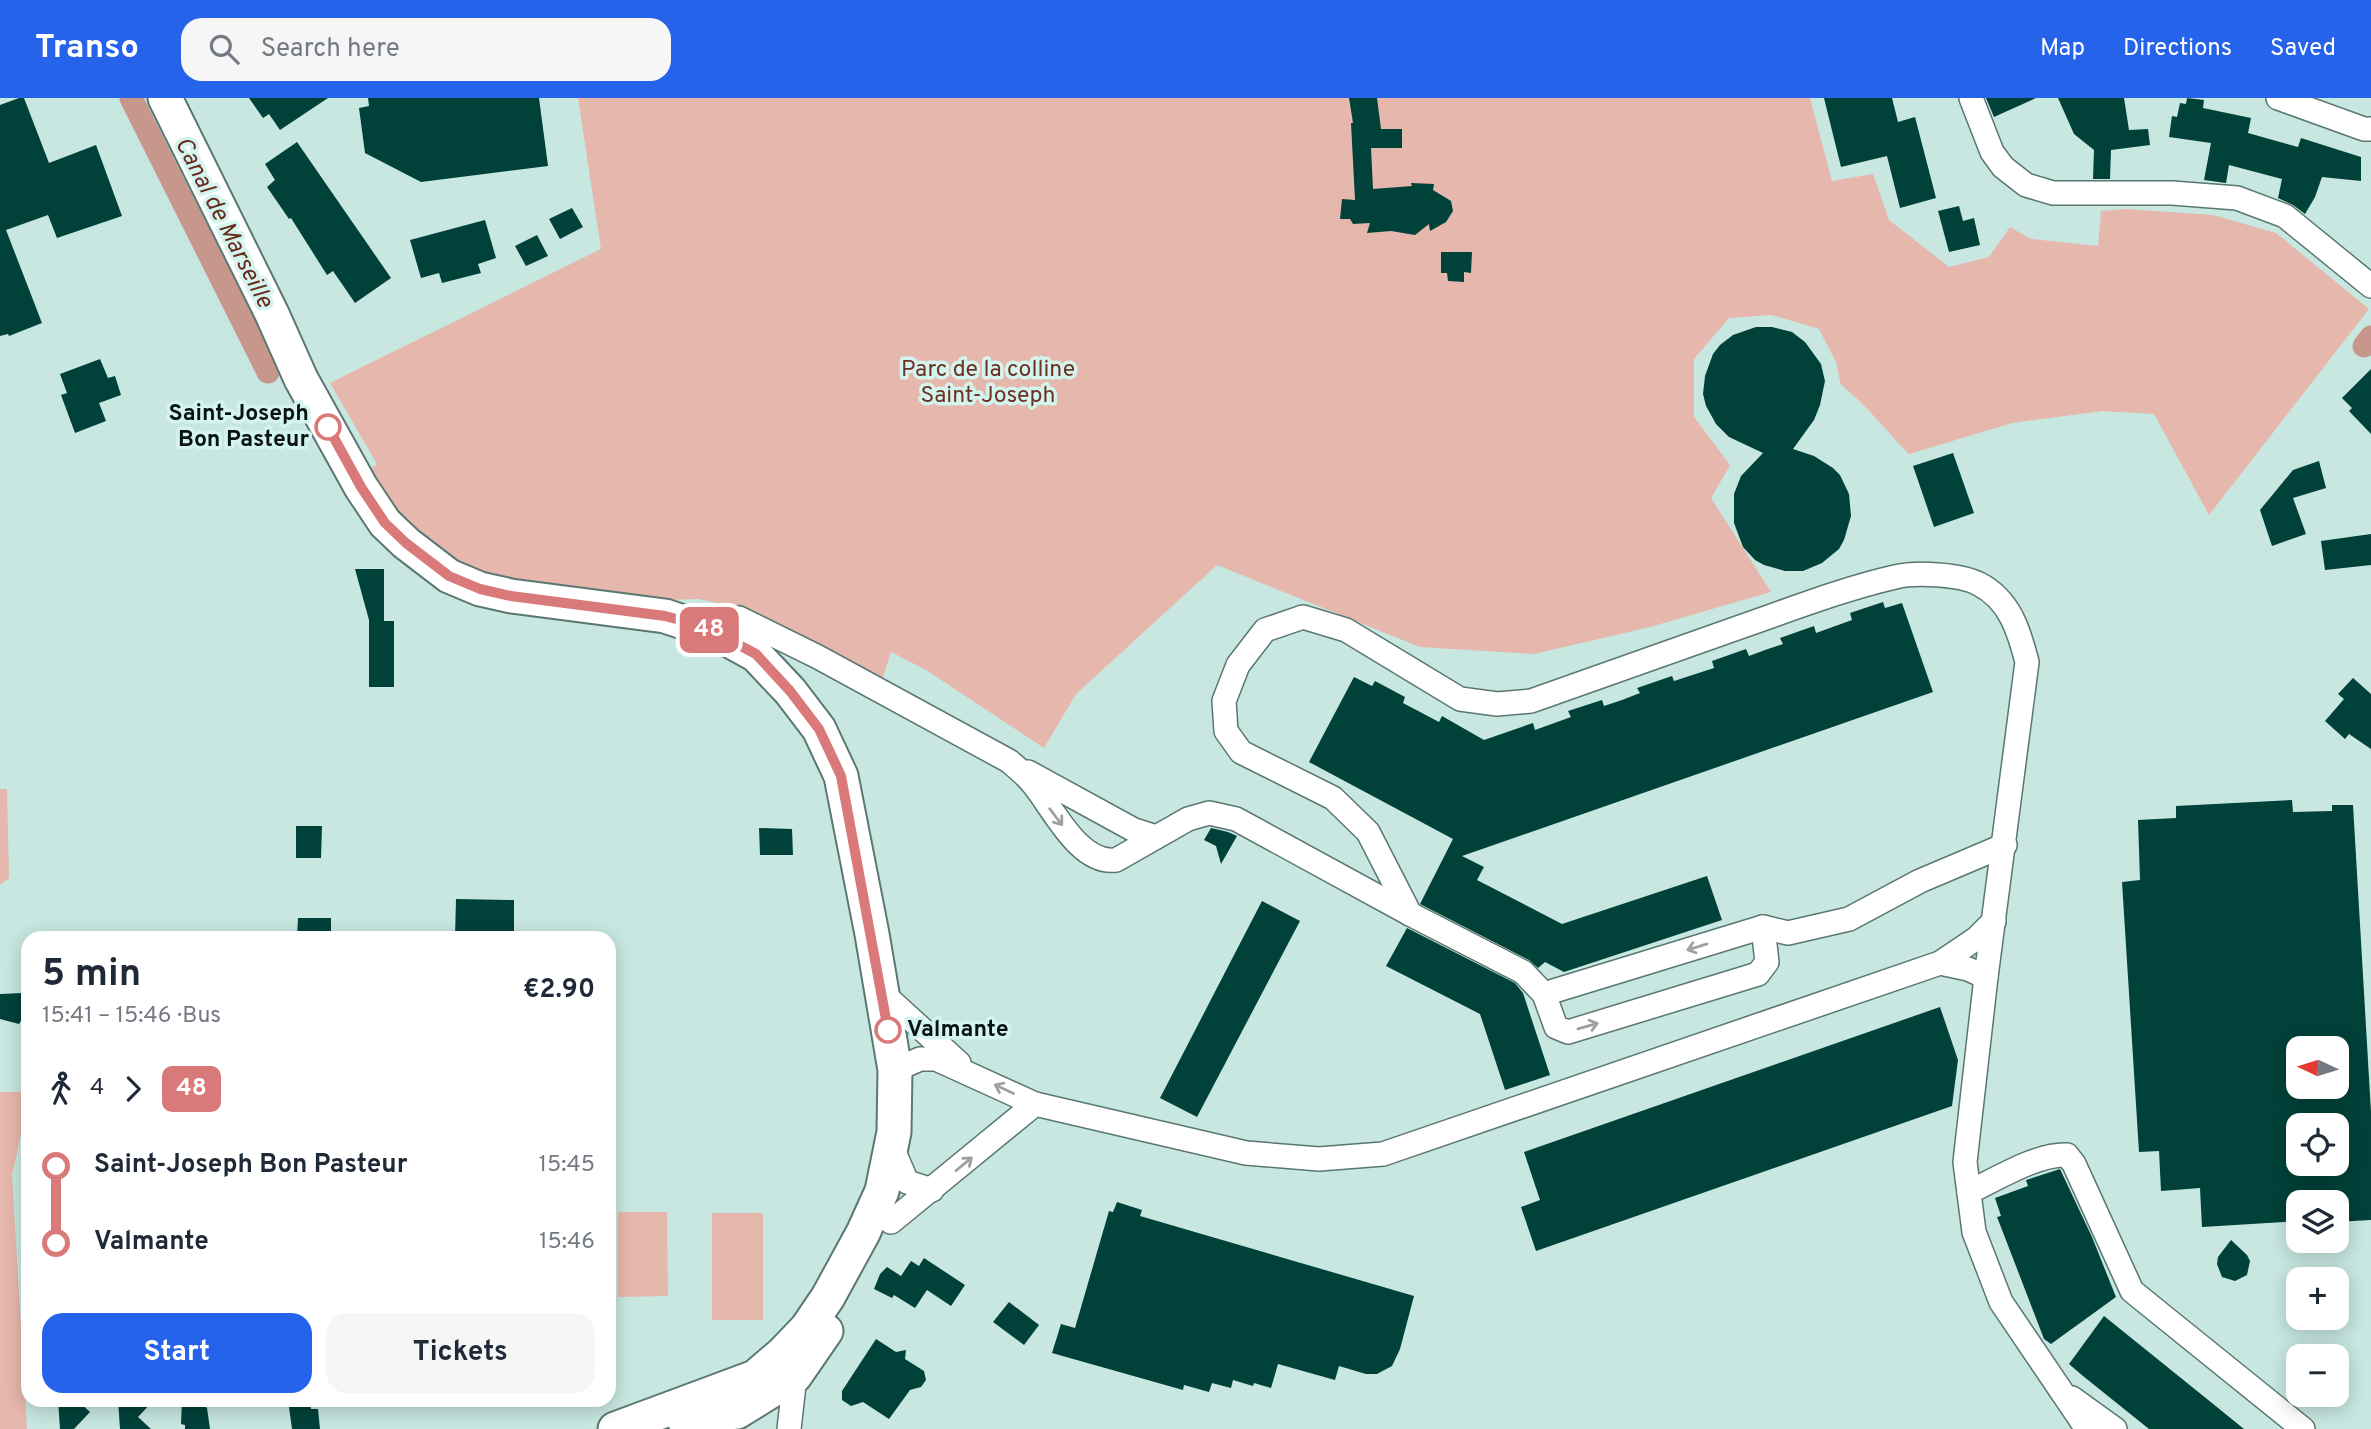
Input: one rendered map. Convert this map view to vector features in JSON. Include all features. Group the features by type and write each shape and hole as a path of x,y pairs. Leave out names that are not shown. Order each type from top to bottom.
{"street":[{"path":"165,98 272,314 301,379 361,487 385,523 449,576 480,589 511,596 665,616 716,633 756,654 790,691 819,729 841,776 902,1067 920,1186"},
{"path":"1972,98 1992,152 2003,167 2026,185 2053,193 2172,193 2237,198 2285,216 2371,286"},
{"path":"2278,98 2364,129 2371,129"},
{"path":"1410,914 1368,832 1333,797 1241,752 1226,731 1224,701 1228,689 1238,665 1265,630 1303,617 1346,630 1460,699 1497,704 1531,701 1806,604 1897,576 1941,575 1977,583 1998,596 2014,619 2028,662 1986,977 1965,1162 1973,1232 2001,1302 2087,1429"},
{"path":"716,633 738,618 818,657 1134,830 1156,837"},
{"path":"1013,764 1033,783 1057,821 1091,856 1108,861 1116,860 1188,819 1209,813 1236,819 1522,972 1544,995 1556,1027 1568,1032 1758,974 1767,962 1763,927"},
{"path":"1544,995 1763,927 1787,933 1849,919 1920,881 2005,845"},
{"path":"902,1067 920,1059 936,1059 1035,1104 1246,1153 1319,1159 1383,1154 1936,964 1977,938 1994,921"},
{"path":"1936,964 1968,969 1986,977"},
{"path":"884,987 972,1074"},
{"path":"615,1429 747,1400 783,1353 807,1328 828,1297 863,1233 882,1191 892,1147 902,1067"},
{"path":"789,1429 795,1376 854,1290 891,1222 920,1186 1035,1104"},
{"path":"892,1147 920,1186"},
{"path":"1969,1192 2040,1160 2056,1154 2067,1155 2074,1164 2132,1292 2303,1429"},
{"path":"628,1429 747,1400 795,1376"},
{"path":"2061,1391 2115,1429"}],"green space":[{"name":"Parc de la colline Saint-Joseph","path":"578,98 1810,98 1832,181 1873,174 1889,220 1949,267 1989,257 2010,227 2031,239 2098,246 2101,211 2126,209 2213,215 2276,233 2369,309 2209,515 2154,414 2103,411 2012,423 1909,454 1841,385 1836,362 1819,329 1772,315 1729,318 1694,359 1694,417 1730,465 1711,498 1771,592 1650,627 1534,654 1420,647 1217,565 1076,694 1044,748 926,670 891,652 882,680 764,617 737,607 698,599 636,601 484,581 408,532 365,473 377,464 330,383 601,249"},
{"path":"0,789 7,789 9,878 0,885"},
{"path":"0,1092 21,1092 21,1134 12,1175 21,1327 21,1407 26,1407 27,1429 0,1429"},
{"path":"618,1212 667,1212 668,1296 618,1297"},
{"path":"712,1213 763,1213 763,1320 712,1320"}],"building":[{"path":"24,98 49,163 96,145 122,216 57,238 48,215 6,230 42,323 9,336 0,336 0,105"},
{"path":"249,98 328,98 280,130 269,114 263,118"},
{"path":"368,98 539,98 548,166 421,182 365,153 359,108 369,106"},
{"path":"1349,98 1377,98 1381,129 1402,129 1402,148 1371,148 1373,189 1412,186 1411,183 1434,184 1433,190 1451,201 1453,211 1446,222 1430,231 1429,224 1415,235 1391,231 1367,233 1370,223 1353,224 1350,219 1340,219 1342,199 1355,200 1353,123"},
{"path":"1824,98 1892,98 1898,122 1915,117 1936,198 1900,208 1887,156 1841,167"},
{"path":"1986,98 2036,98 1994,117"},
{"path":"2058,98 2124,98 2129,130 2148,129 2150,145 2111,150 2110,179 2093,179 2094,150 2074,134"},
{"path":"2187,98 2204,100 2203,108 2251,118 2248,133 2298,147 2301,138 2361,157 2361,181 2322,177 2305,214 2278,198 2282,179 2229,165 2226,183 2204,180 2211,143 2169,137 2172,116 2177,117 2180,103 2186,104"},
{"path":"297,142 391,278 355,303 333,271 327,275 291,218 289,219 267,187 275,180 265,164"},
{"path":"1959,206 1963,221 1974,218 1980,245 1949,252 1938,211"},
{"path":"572,208 583,227 560,239 549,219"},
{"path":"485,220 496,258 478,264 481,273 442,283 439,273 421,278 410,240"},
{"path":"537,235 548,256 526,266 515,246"},
{"path":"1441,252 1472,252 1471,273 1464,272 1464,282 1448,281 1447,273 1441,273"},
{"path":"1756,327 1772,327 1792,332 1805,342 1821,364 1825,381 1820,405 1814,420 1793,449 1814,456 1833,468 1840,475 1849,494 1851,516 1839,549 1822,563 1803,571 1785,571 1764,565 1743,547 1734,523 1734,494 1741,476 1763,453 1729,437 1716,424 1703,394 1705,376 1713,354 1720,345 1733,335"},
{"path":"100,359 108,378 115,376 121,395 99,403 106,421 75,433 61,395 67,393 60,374"},
{"path":"2371,369 2371,434 2349,411 2352,408 2342,398"},
{"path":"1953,453 1974,513 1934,527 1913,466"},
{"path":"2319,461 2326,488 2293,498 2306,534 2272,546 2260,510 2293,470"},
{"path":"2371,534 2371,565 2325,570 2321,541"},
{"path":"355,569 384,569 384,621 394,621 394,687 369,687 369,620"},
{"path":"1883,602 1885,608 1902,603 1933,692 1462,856 1484,867 1477,880 1562,924 1707,876 1722,920 1564,972 1545,962 1538,968 1529,960 1420,904 1453,839 1309,762 1354,677 1372,686 1375,681 1405,697 1403,703 1439,722 1442,716 1484,740 1533,723 1535,730 1571,717 1568,711 1602,700 1604,706 1622,700 1640,693 1637,688 1672,676 1674,681 1714,668 1712,661 1746,649 1749,656 1783,644 1780,638 1814,626 1816,633 1852,620 1850,613"},
{"path":"2353,678 2371,694 2371,749 2349,734 2345,739 2325,721 2344,699 2338,694"},
{"path":"2292,800 2293,812 2332,811 2332,805 2353,805 2371,1112 2371,1220 2349,1221 2349,1190 2286,1190 2286,1222 2202,1227 2200,1188 2161,1191 2159,1151 2139,1152 2122,882 2140,880 2138,820 2176,818 2176,806"},
{"path":"296,826 322,826 321,858 296,858"},
{"path":"759,828 792,829 793,855 760,855"},
{"path":"1211,828 1237,836 1221,864 1216,846 1204,840"},
{"path":"456,899 514,900 514,931 455,931"},
{"path":"1262,901 1300,921 1197,1117 1160,1098"},
{"path":"298,918 331,918 331,931 297,931"},
{"path":"1407,928 1515,983 1523,993 1550,1075 1505,1090 1480,1014 1386,966"},
{"path":"21,993 19,1024 0,1019 0,994"},
{"path":"1940,1007 1958,1060 1952,1106 1536,1251 1521,1207 1540,1200 1524,1152"},
{"path":"2060,1169 2116,1297 2051,1344 2044,1339 1997,1217 2001,1216 1995,1198 2028,1186 2026,1180"},
{"path":"1117,1202 1142,1210 1140,1216 1414,1296 1400,1349 1392,1366 1377,1374 1366,1374 1339,1366 1335,1380 1278,1364 1271,1388 1233,1380 1231,1388 1212,1383 1209,1392 1184,1385 1183,1390 1052,1353 1061,1324 1075,1328 1109,1211 1113,1212"},
{"path":"2231,1240 2250,1261 2247,1275 2235,1281 2222,1277 2217,1264 2218,1257"},
{"path":"924,1258 965,1285 951,1306 927,1290 915,1308 894,1295 892,1298 874,1289 880,1274 887,1267 901,1276 911,1261 919,1266"},
{"path":"1009,1302 1039,1325 1024,1345 993,1322"},
{"path":"2104,1316 2244,1429 2149,1429 2083,1376 2069,1364"},
{"path":"876,1339 896,1352 906,1350 905,1359 924,1371 926,1380 921,1387 910,1390 889,1419 863,1402 851,1406 842,1400 842,1391"},
{"path":"58,1407 85,1407 90,1412 74,1429 60,1429"},
{"path":"118,1407 147,1407 138,1417 151,1429 120,1429"},
{"path":"182,1407 207,1408 210,1429 185,1429 185,1425 181,1424"},
{"path":"289,1407 318,1409 320,1429 292,1429"}],"waterway":[{"name":"Canal de Marseille","path":"131,98 268,372"},
{"name":"Canal de Marseille","path":"2364,346 2371,337"}],"bus line":[{"name":"48","path":"328,427 361,487 385,523 449,576 480,589 511,596 665,616 716,633 756,654 790,691 819,729 841,776 888,1030"}],"place":[{"name":"Saint-Joseph Bon Pasteur","path":"328,427"},
{"name":"Valmante","path":"888,1030"}]}
